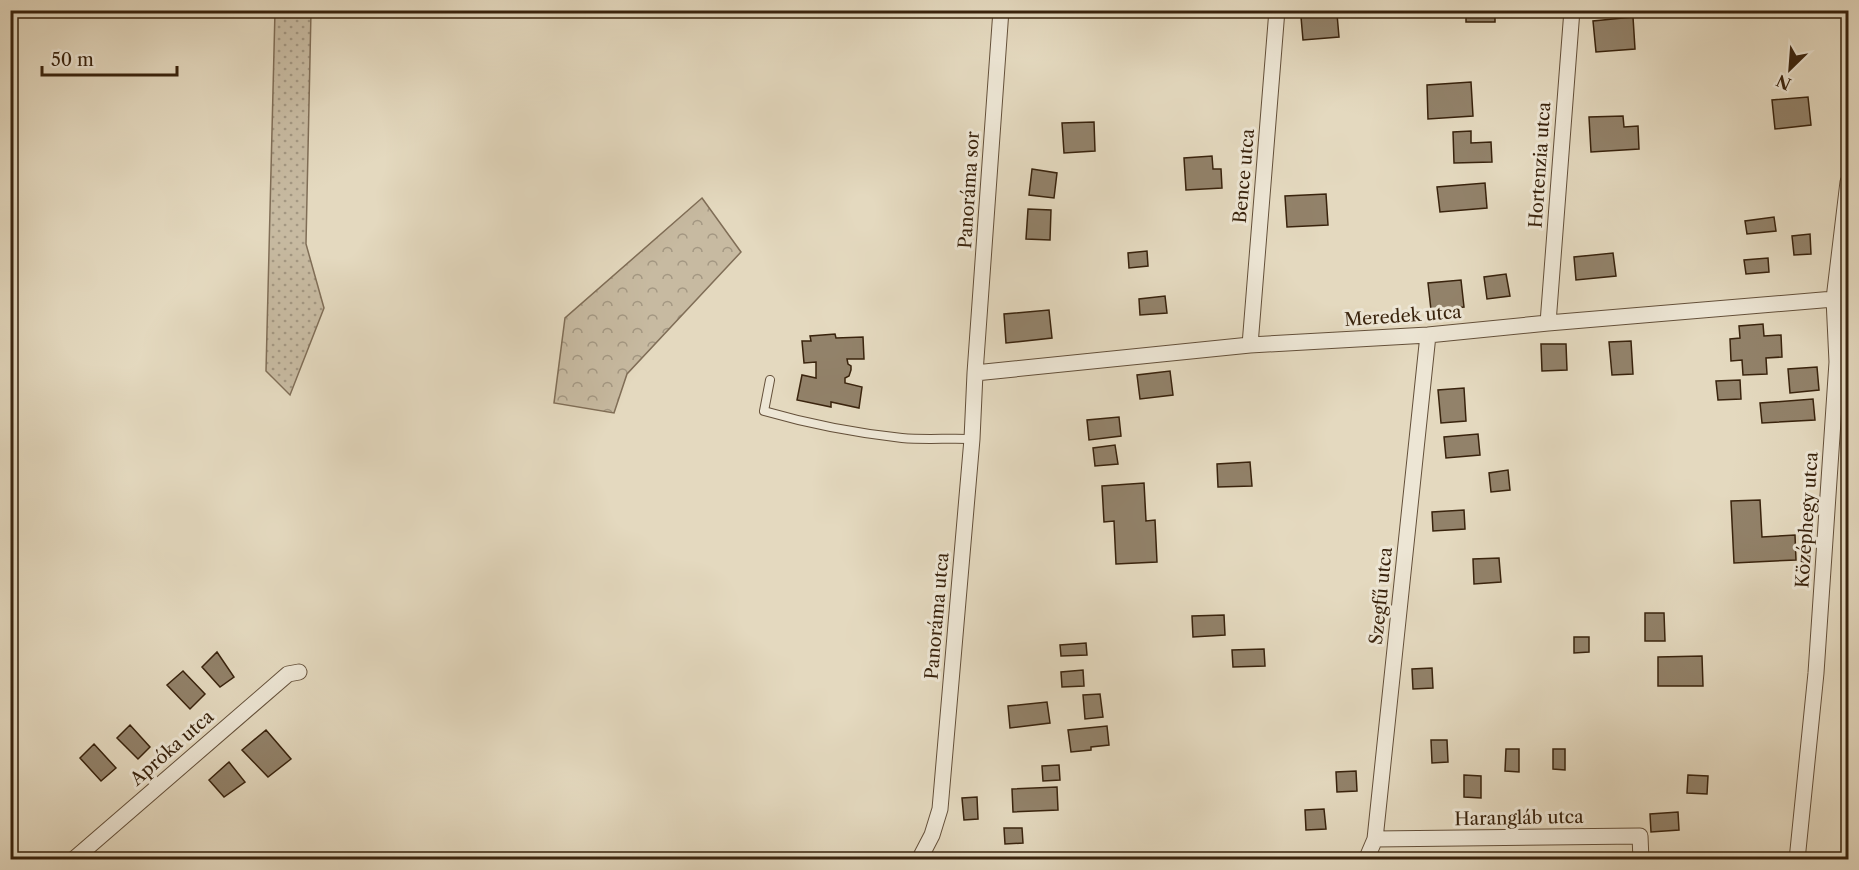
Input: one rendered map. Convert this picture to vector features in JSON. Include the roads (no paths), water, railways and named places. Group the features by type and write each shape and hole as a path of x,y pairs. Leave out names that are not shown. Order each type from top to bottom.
{"street":[{"name":"Panoráma sor","path":"975,373 1001,10"},
{"name":"Bence utca","path":"1250,345 1277,10"},
{"name":"Hortenzia utca","path":"1548,322 1572,10"},
{"name":"Középhegy utca","path":"1797,860 1816,672 1843,350 1834,299 1848,182"},
{"name":"Meredek utca","path":"975,373 1250,345 1428,335 1548,322 1834,299"},
{"name":"Szegfű utca","path":"1366,860 1375,838 1428,335"},
{"name":"Panoráma utca","path":"920,860 932,835 940,809 972,438 975,373"},
{"name":"Apróka utca","path":"73,860 288,674 298,672"},
{"name":"Harangláb utca","path":"1375,838 1640,836 1641,860"}],"lane":[{"path":"770,380 764,411 773,414 848,430 903,438 972,438"}]}
